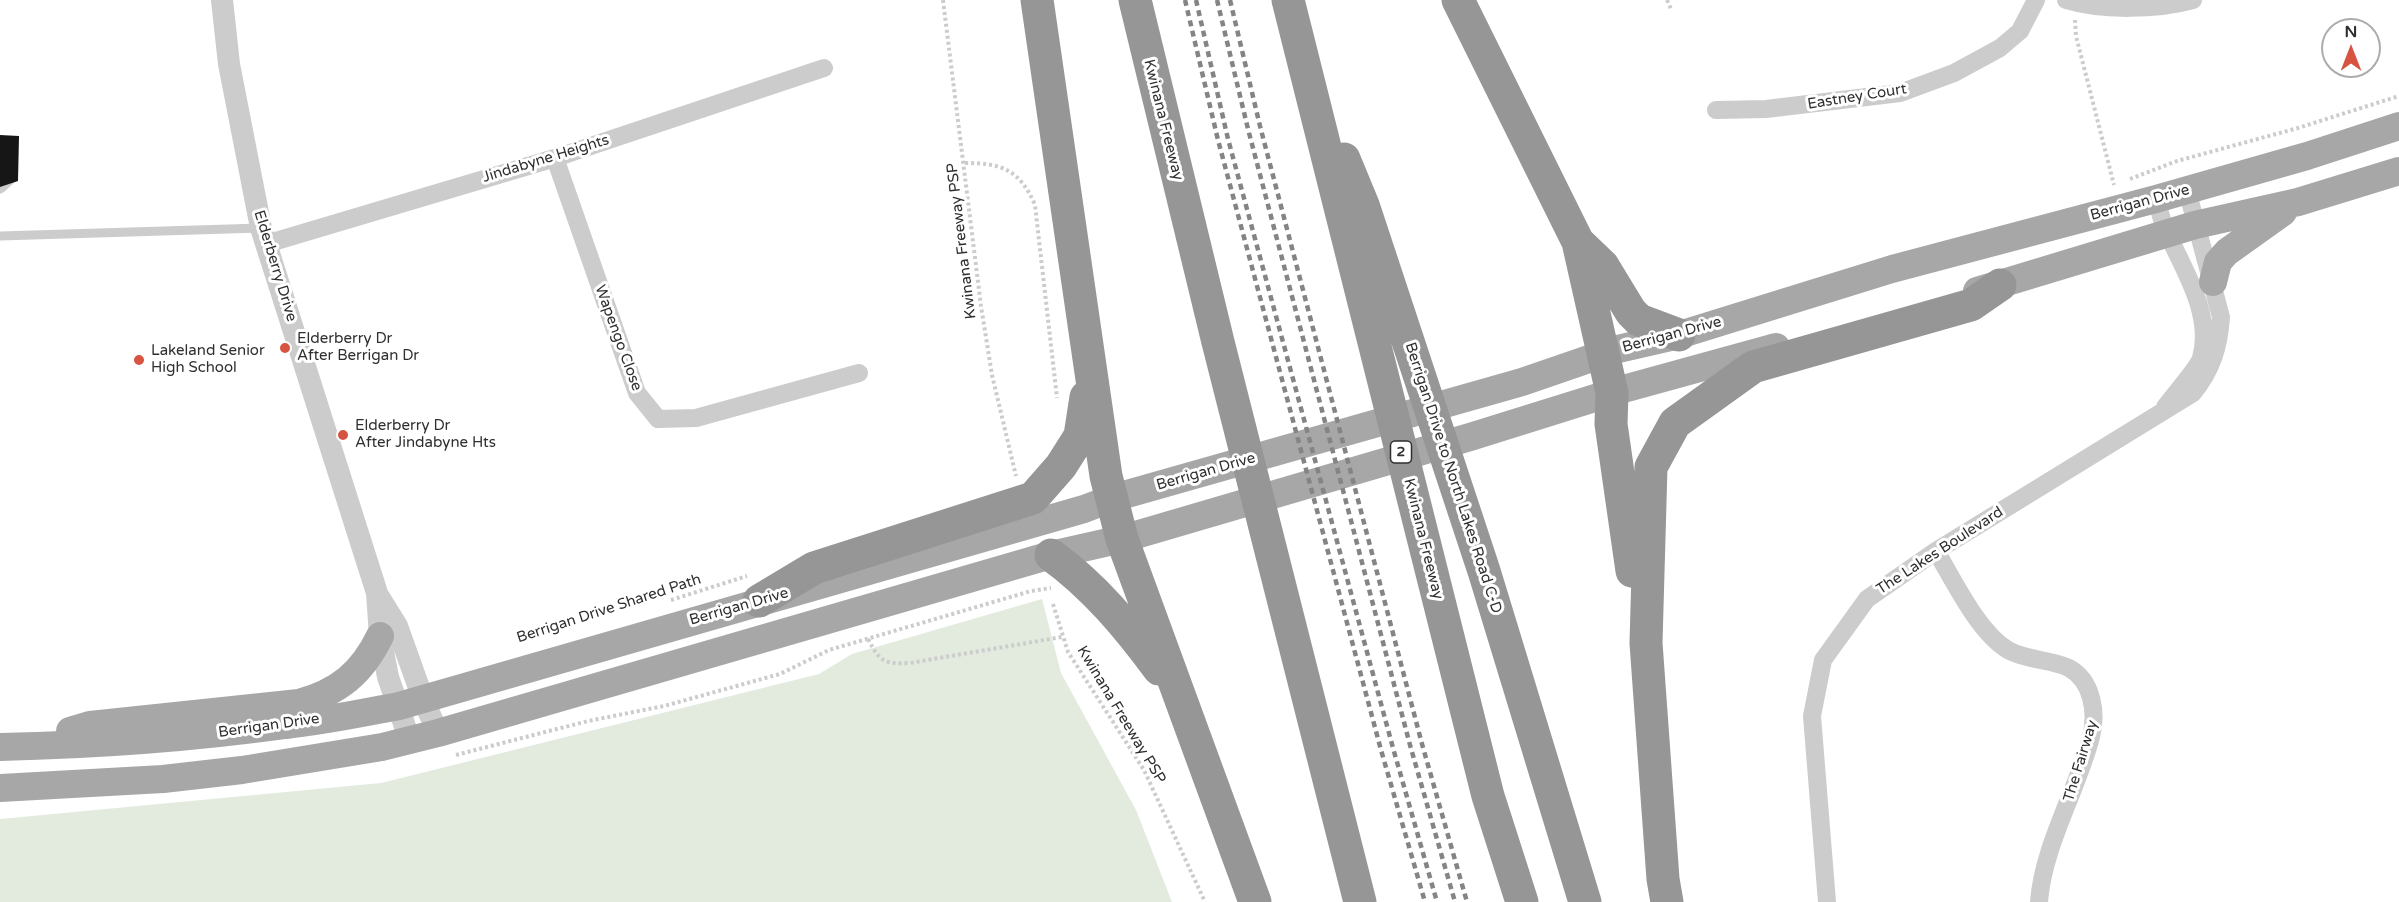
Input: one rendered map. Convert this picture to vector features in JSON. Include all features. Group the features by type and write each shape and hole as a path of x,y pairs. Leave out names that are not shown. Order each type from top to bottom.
{"highway":[{"path":"1037,0 1106,476 1122,539 1255,902"},
{"name":"Kwinana Freeway","path":"1135,0 1244,445 1360,902"},
{"name":"Kwinana Freeway","path":"1287,0 1488,796 1522,902"},
{"path":"1458,0 1578,242 1612,393 1612,435 1628,547 1646,643"},
{"name":"Berrigan Drive to North Lakes Road C-D","path":"1303,60 1364,205 1485,571 1586,902"},
{"path":"1578,242 1603,266 1631,312 1639,320 1679,335"},
{"path":"1667,902 1663,879 1646,643 1651,466 1675,423 1753,367 1971,305 2000,285"},
{"path":"753,589 814,567 1033,498 1060,466 1080,436 1090,369"},
{"path":"1051,555 1086,582 1141,645 1178,695"}],"main road":[{"name":"Berrigan Drive","path":"9,747 116,743 220,733 289,725 411,703 753,589 1084,509 1113,498 1522,382 1618,350 1679,335 1892,269 2156,199 2307,156 2399,126"},
{"path":"0,788 151,779 242,770 410,741 1051,555 1122,539 1612,393 2000,285 2195,225 2298,202 2399,171"},
{"path":"2213,282 2218,262 2227,252 2298,202"},
{"path":"9,747 90,725 299,703 320,697 360,669 370,657 380,636"}],"street":[{"name":"Elderberry Drive","path":"222,0 229,64 264,236 377,593 380,636 388,677 438,733"},
{"name":"Eastney Court","path":"1716,110 1766,109 1900,93 1954,73 2000,48 2020,31 2036,0"},
{"path":"2069,1 2097,7 2120,7 2163,5 2193,0"},
{"name":"Jindabyne Heights","path":"264,236 555,158 824,68"},
{"name":"Wapengo Close","path":"555,158 636,393 658,419 696,418 859,373"},
{"name":"The Lakes Boulevard","path":"1827,902 1812,716 1823,660 1866,599 1936,551 2193,393 2206,377 2220,337 2221,317 2187,190"},
{"name":"The Lakes Boulevard","path":"2156,199 2167,234 2182,261 2202,317 2204,338 2200,361 2162,411"},
{"name":"The Fairway","path":"1936,551 1986,630 2008,650 2070,669 2086,685 2096,711 2091,737 2050,854 2039,902"},
{"name":"Elderberry Drive","path":"377,593 397,626 411,703 410,741"}],"lane":[{"path":"0,236 264,236"}],"path":[{"name":"Kwinana Freeway PSP","path":"943,0 981,306 992,375 1016,477"},
{"path":"1667,0 1671,9"},
{"path":"2069,1 2114,185"},
{"path":"965,163 988,163 1007,169 1021,180 1035,205 1058,406"},
{"name":"Berrigan Drive Shared Path","path":"671,601 753,589"},
{"name":"Kwinana Freeway PSP","path":"1053,604 1068,652 1144,770 1205,902"},
{"path":"867,638 876,654 884,661 910,663 1062,637"}],"shaded area":[{"path":"1042,599 1061,673 1136,810 1172,902 0,902 0,819 381,783 819,674 852,654"}],"building":[{"path":"0,135 19,136 18,181 0,187"}],"railway":[{"path":"1185,0 1218,140 1381,750 1425,902"},
{"path":"1196,0 1228,139 1437,902"},
{"path":"1217,0 1248,129 1410,745 1455,902"},
{"path":"1230,0 1260,126 1422,744 1467,902"}],"place":[{"name":"Elderberry Dr After Berrigan Dr","path":"285,348"},
{"name":"Lakeland Senior High School","path":"139,360"},
{"name":"Elderberry Dr After Jindabyne Hts","path":"343,435"}]}
